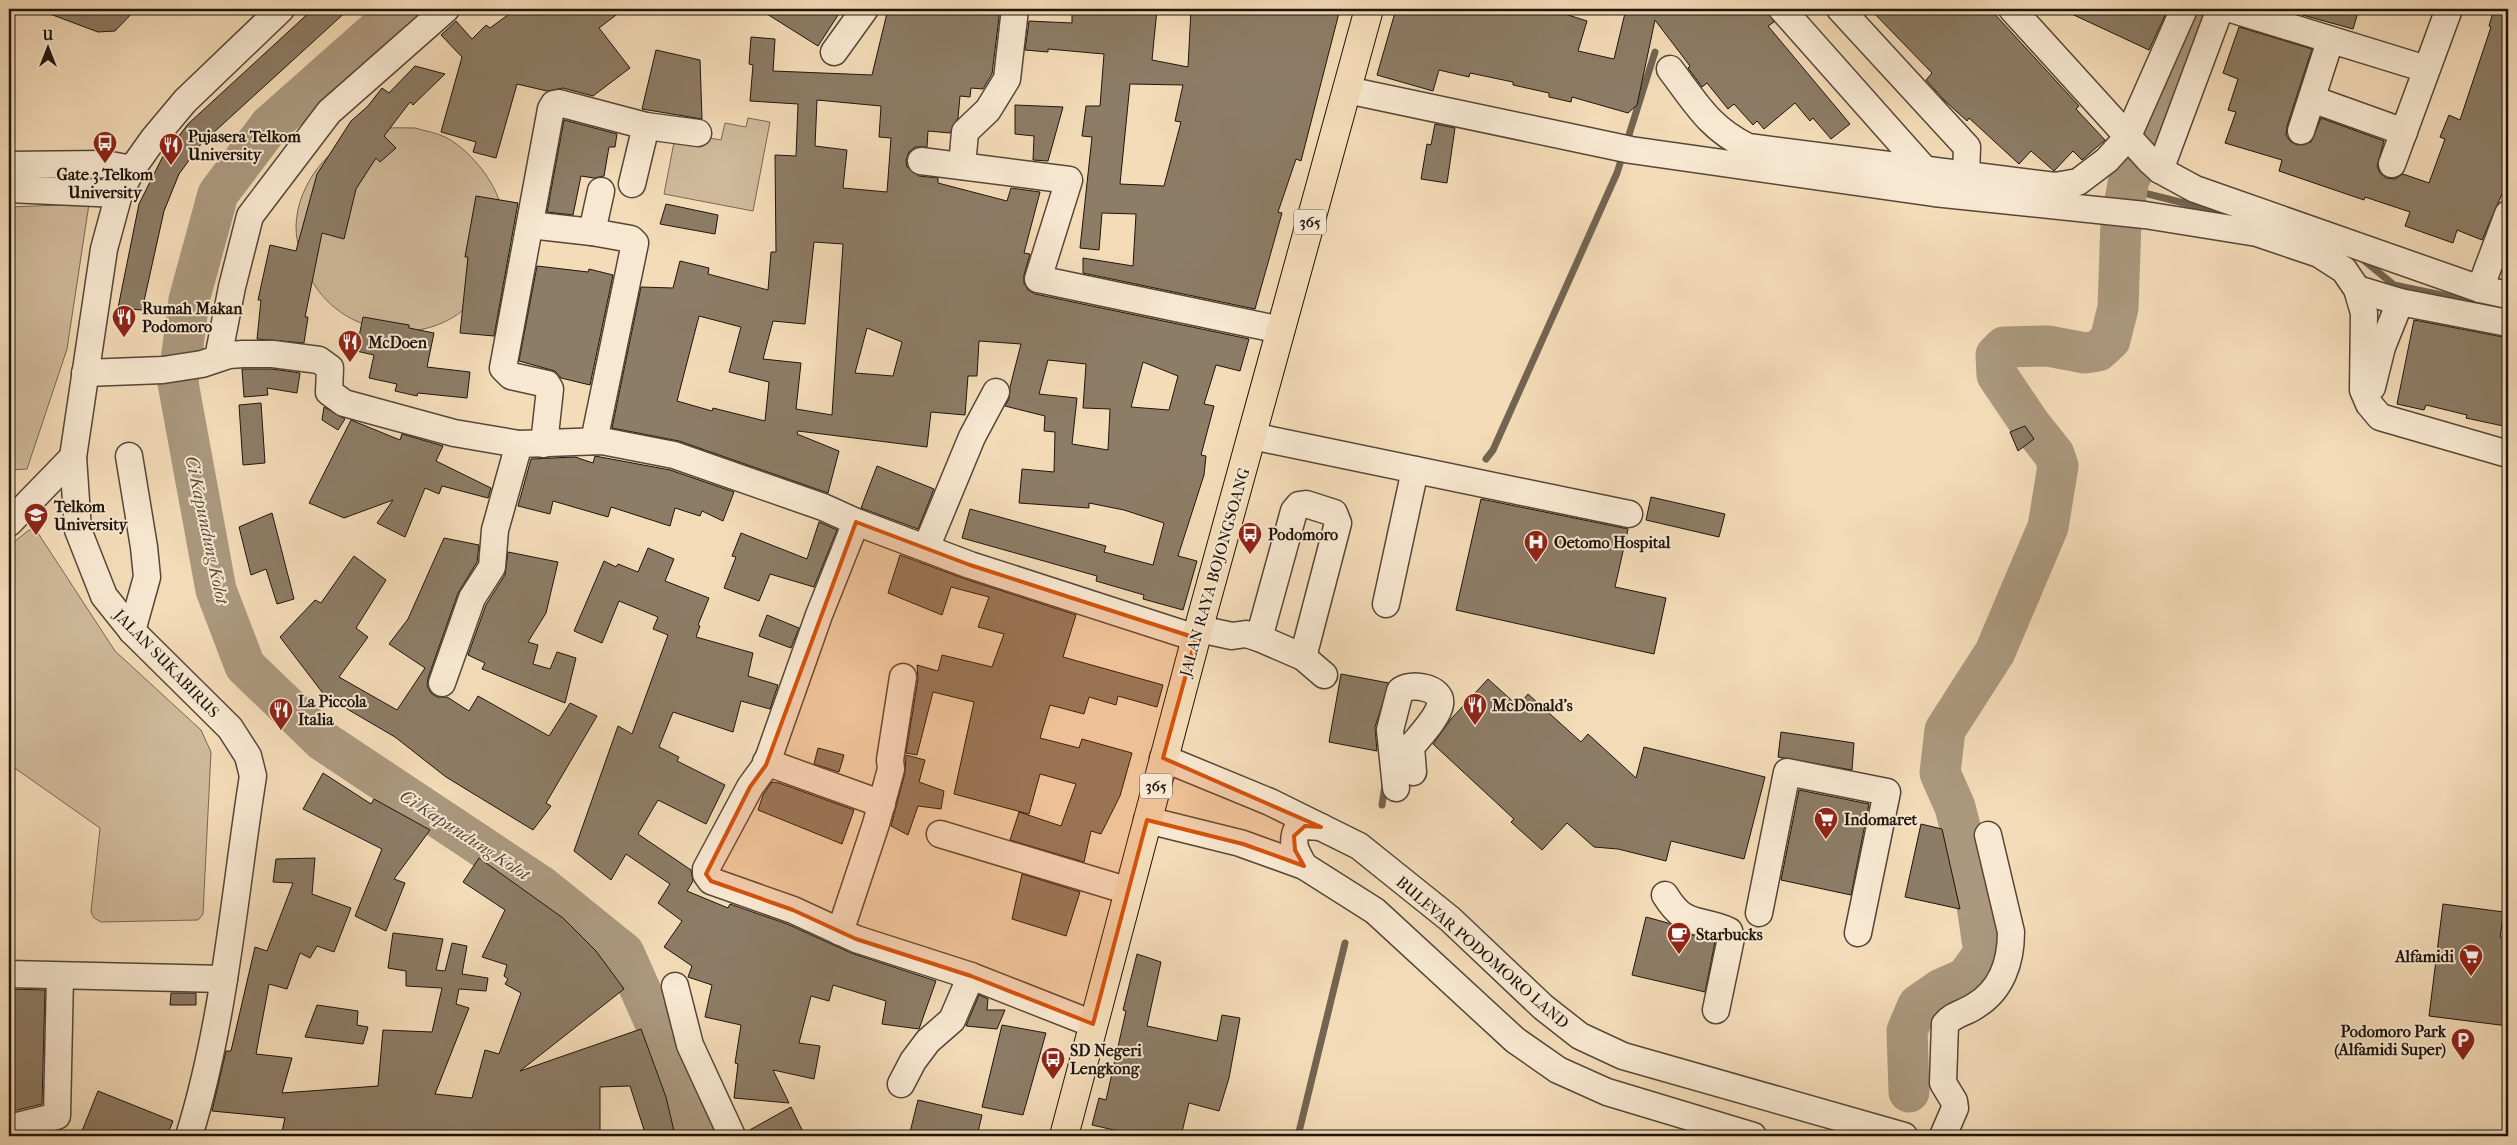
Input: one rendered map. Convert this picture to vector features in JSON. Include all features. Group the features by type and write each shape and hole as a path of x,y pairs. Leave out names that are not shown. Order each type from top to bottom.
{"main road":[{"name":"JALAN RAYA BOJONGSOANG","path":"1064,1136 1163,758 1369,9"}],"street":[{"name":"JALAN SUKABIRUS","path":"189,1136 198,1108 224,979 253,776 248,756 230,728 132,631 104,596 78,530 73,457 104,249 119,194 132,169 154,138 185,101 281,9"},
{"path":"210,361 250,216 329,112 446,9"},
{"path":"834,52 865,9"},
{"path":"962,166 966,132 988,110 1007,79 1015,9"},
{"path":"1782,9 1925,170"},
{"path":"1840,9 1967,148 1966,175"},
{"path":"2143,154 2184,9"},
{"path":"2143,154 2220,9"},
{"path":"2231,9 2426,69"},
{"path":"2392,164 2448,9"},
{"path":"2016,10 2143,154 2195,189 2480,289 2508,295"},
{"path":"2301,131 2330,41"},
{"path":"1670,69 1710,122 1728,137 1748,147 2056,186 2078,182 2107,160 2143,154"},
{"path":"1346,90 1621,148 1934,193 2145,216 2257,233 2319,254 2344,270 2357,289 2364,313 2362,390 2368,404 2380,417 2508,454"},
{"path":"2312,99 2404,132"},
{"path":"442,683 472,598 492,567 495,530 531,444 550,389 547,384 511,376 503,368 551,108 554,104 559,103 646,126 698,133"},
{"path":"632,184 646,126"},
{"path":"921,161 1069,180 1038,279 1281,330"},
{"path":"9,165 105,164 132,169"},
{"path":"9,189 119,194"},
{"path":"592,232 601,191"},
{"path":"2480,289 2508,214"},
{"path":"530,225 592,232 631,239 635,243 594,441"},
{"path":"2357,289 2400,302 2508,323"},
{"path":"2368,404 2382,347 2400,302"},
{"path":"85,373 163,370 210,361 229,355 273,354 319,360 330,368 329,392 344,403 454,433 531,444 594,441 637,446 674,455 823,507 856,522 970,565 1200,626 1236,620 1252,636 1303,657 1324,676"},
{"path":"926,548 972,437 996,392"},
{"path":"1252,436 1629,514"},
{"path":"129,456 147,577 132,631"},
{"path":"9,523 73,457"},
{"path":"1386,604 1415,470"},
{"path":"1252,636 1294,512 1299,505 1306,504 1334,513 1338,523 1303,657"},
{"path":"856,522 818,615 766,762 750,787 706,869 706,874 711,881 793,910 856,939 971,976 1094,1024"},
{"path":"840,932 882,804 891,769 890,760 903,677"},
{"name":"BULEVAR PODOMORO LAND","path":"1163,758 1270,802 1359,846 1412,886 1450,919 1542,1007 1580,1036 1623,1056 1876,1132 1904,1136"},
{"path":"766,762 882,804"},
{"path":"1759,912 1787,772 1887,792 1858,933"},
{"path":"1148,820 1240,843 1304,866 1375,911 1515,1040 1558,1070 1607,1092 1753,1136"},
{"path":"1304,866 1295,850 1294,836 1297,829 1305,826 1321,827"},
{"path":"940,834 1129,891"},
{"path":"1943,1136 1955,1108 1954,1101 1943,1083 1945,1024 1949,1019 1975,1007 1993,991 2002,978 2011,947 2011,932 1988,835"},
{"path":"1664,896 1673,909 1683,918 1729,931 1731,938 1716,1010"},
{"path":"9,974 224,979"},
{"path":"9,1128 57,1116 60,976"},
{"path":"901,1084 913,1061 928,1041 952,1020 971,976"},
{"path":"675,986 690,1045 732,1136"}],"highlighted area":[{"path":"856,522 970,565 1196,638 1163,758 1321,827 1305,826 1294,836 1295,850 1304,866 1243,844 1147,820 1093,1024 971,976 856,939 793,910 711,881 706,874 750,787 766,765"}],"shaded area":[{"path":"748,118 770,122 753,211 664,194 676,132 721,140 725,123 746,127"},
{"path":"415,128 447,138 475,161 496,193 502,220 475,292 467,307 448,320 426,328 404,331 381,329 359,322 340,311 323,296 310,277 300,252 296,233 298,209 311,177 335,150 349,140 364,133 381,129"},
{"path":"89,204 67,349 27,469 9,470 9,207"},
{"path":"29,530 36,530 115,651 201,730 211,752 203,914 198,920 101,922 94,918 91,912 100,828 9,764 9,546"}],"building":[{"path":"42,9 136,9 115,31 98,32 42,11"},
{"name":"Pujasera Telkom University","path":"313,9 349,9 201,144 179,174 164,211 142,310 118,308 139,204 162,158 188,124"},
{"path":"516,9 624,9 599,28 630,68 593,96 563,88 547,91 517,84 496,158 473,152 476,142 441,132 462,57 441,35 456,21 472,39 486,25 490,28"},
{"path":"759,9 842,9 818,46"},
{"path":"888,9 1000,9 992,74 983,89 971,88 970,97 960,96 958,118 950,133 928,131 927,147 915,147 909,152 906,160 907,167 919,176 938,178 938,183 1007,201 1011,188 1040,192 1024,253 1030,254 1024,275 1024,283 1028,290 1035,294 1249,339 1240,371 1216,365 1204,404 1214,406 1201,455 1206,456 1204,475 1178,556 1197,561 1183,610 1143,599 1144,595 1096,581 1097,576 962,538 970,509 1106,546 1104,552 1153,565 1164,523 1124,510 1089,503 1089,508 1019,503 1022,469 1054,472 1055,432 1044,431 1045,416 1005,406 1009,399 1010,387 1021,344 979,341 977,376 968,376 965,415 931,412 927,447 798,431 797,434 839,451 828,493 679,441 612,428 641,287 673,288 680,261 709,268 708,274 768,290 771,252 776,252 775,155 796,156 798,104 750,101 753,65 749,64 751,37 775,39 773,71 872,75","holes":["817,100 881,106 879,137 891,138 887,192 843,188 847,150 815,146","814,242 843,244 832,415 796,409 801,363 763,359 773,321 805,324","699,316 741,327 729,372 769,382 765,421 713,408 712,411 677,401","867,328 902,342 893,376 855,373","1048,360 1086,364 1083,408 1110,409 1108,450 1072,444 1077,398 1039,394","1143,362 1178,376 1169,410 1131,407"]},
{"path":"1072,9 1157,9 1152,60 1188,67 1191,9 1340,9 1301,161 1296,159 1278,212 1282,213 1255,309 1083,273 1083,258 1133,266 1136,214 1102,213 1099,250 1080,248 1092,137 1082,136 1086,106 1100,106 1104,54 1048,49 1048,52 1025,50 1029,21 1072,23","holes":["1130,84 1183,85 1175,121 1181,122 1164,186 1120,184"]},
{"path":"1396,9 1563,9 1562,13 1587,21 1578,51 1614,59 1626,9 1767,9 1774,22 1768,26 1850,124 1831,139 1813,118 1810,121 1795,103 1764,129 1757,121 1753,125 1734,104 1728,109 1707,83 1702,87 1688,68 1690,66 1655,20 1637,105 1628,113 1572,97 1571,102 1549,97 1549,93 1513,85 1513,82 1470,73 1469,77 1439,70 1433,91 1377,75"},
{"path":"1870,9 1990,9 2079,106 2076,109 2105,140 2082,160 2073,151 2054,171 2031,151 2019,164 1969,118 1967,121 1945,101 1926,80 1932,73"},
{"path":"2061,9 2168,9 2149,50"},
{"path":"2281,9 2359,9 2353,29"},
{"path":"2494,9 2508,9 2508,188 2505,187 2482,240 2457,230 2453,243 2405,226 2410,212 2365,197 2364,200 2279,171 2282,160 2225,143 2236,112 2228,110 2238,79 2223,73 2239,27 2312,49 2287,126 2286,135 2290,141 2297,145 2311,142 2321,118 2384,141 2377,166 2380,173 2386,178 2395,179 2403,174 2429,183 2445,139 2440,137 2449,115 2460,120 2491,27 2489,26"},
{"path":"656,50 700,60 702,119 642,109"},
{"path":"415,66 445,74 413,105 410,102 384,136 396,148 380,162 376,158 356,189 344,239 322,233 305,317 308,317 304,343 257,339 261,300 258,300 270,245 296,251 317,174 351,121 368,106 382,88 389,93"},
{"path":"1015,105 1063,107 1048,161 1033,160 1034,136 1015,134"},
{"path":"564,120 617,134 615,147 609,147 604,176 594,178 581,176 573,215 547,212"},
{"path":"1435,124 1455,128 1447,183 1421,179 1427,144 1431,145"},
{"path":"476,196 518,203 494,336 460,333 468,257 465,257"},
{"path":"666,204 718,215 715,234 660,224"},
{"path":"537,266 588,272 589,269 613,275 590,385 561,378 555,371 519,361"},
{"path":"363,317 409,325 409,328 434,333 427,367 470,372 467,398 418,393 417,396 395,391 397,384 369,378 374,355 356,351"},
{"path":"2414,320 2508,338 2508,427 2466,418 2467,415 2426,405 2424,410 2397,404"},
{"path":"242,369 272,369 300,373 297,393 267,388 268,395 244,397"},
{"path":"261,403 265,463 243,465 239,405"},
{"path":"324,407 345,419 338,430 322,420"},
{"path":"351,420 400,440 402,434 443,446 436,461 491,488 488,498 442,486 439,494 425,488 405,537 377,523 393,500 344,518 309,503"},
{"path":"2025,426 2034,439 2018,451 2010,432"},
{"path":"595,456 670,470 734,492 723,521 702,511 700,516 675,508 670,526 611,507 608,517 553,501 550,514 518,506 531,459 575,457 593,463"},
{"path":"877,466 934,489 918,529 861,508"},
{"path":"1651,497 1725,514 1719,537 1646,520"},
{"path":"1481,499 1628,529 1615,587 1666,598 1654,654 1456,610"},
{"path":"272,513 294,599 277,604 266,569 251,575 239,527"},
{"path":"819,522 837,530 814,587 770,574 759,601 724,588 736,557 732,556 741,533 807,559"},
{"path":"444,538 479,545 477,562 458,593 428,678 427,686 431,693 437,697 447,697 469,711 478,696 549,736 570,703 597,716 546,803 551,806 533,830 446,777 395,737 325,696 280,637 315,600 321,603 354,556 386,580 356,628 368,637 339,677 397,710 425,668 389,644 408,619"},
{"path":"648,548 674,559 665,581 709,598 698,625 700,626 696,637 753,653 748,676 778,685 770,709 741,701 733,732 673,712 659,747 679,757 677,761 725,785 706,824 658,800 638,834 691,870 693,881 687,891 728,908 730,904 787,924 851,953 936,981 919,1029 882,1024 886,1001 833,985 829,1001 811,996 799,1043 820,1046 814,1079 773,1070 789,1103 734,1098 738,1064 735,1063 741,1025 705,1017 712,985 688,977 692,966 664,947 682,921 658,903 670,884 626,854 611,880 574,851 618,726 632,734 668,635 653,629 658,617 619,601 602,643 574,631 604,561 616,567 618,564 638,572"},
{"path":"508,552 558,562 546,613 528,642 538,645 533,664 550,669 557,652 576,658 565,703 482,669 485,663 468,655 486,605 505,575"},
{"path":"900,555 965,579 1076,615 1063,657 1163,685 1157,707 1118,696 1116,705 1089,697 1084,714 1050,705 1040,738 1079,748 1082,739 1132,753 1120,796 1101,834 1091,831 1084,862 1010,840 1019,812 1061,826 1076,784 1040,774 1029,814 954,794 974,702 933,692 917,755 906,753 918,679 917,665 938,671 942,655 992,667 1004,634 978,627 989,597 951,587 942,615 888,593"},
{"path":"767,615 799,628 791,648 759,636"},
{"path":"1341,674 1389,683 1375,727 1377,751 1329,742"},
{"path":"1488,679 1518,706 1528,694 1581,742 1588,734 1636,778 1644,747 1765,777 1744,859 1671,841 1666,861 1618,849 1594,847 1567,823 1542,850 1511,822 1514,819 1433,744 1451,719"},
{"path":"1781,732 1854,743 1852,770 1778,757"},
{"path":"818,748 844,755 839,772 814,764"},
{"path":"906,755 925,760 919,782 944,791 941,809 918,806 908,835 891,826 905,773"},
{"path":"323,773 371,804 374,799 430,830 394,879 405,883 386,931 355,916 382,849 303,809"},
{"path":"772,782 854,810 842,844 758,810 763,795"},
{"name":"Indomaret","path":"1799,790 1869,804 1851,895 1781,880"},
{"path":"1921,824 1942,829 1960,909 1905,897"},
{"path":"315,858 312,894 351,908 334,952 317,946 310,958 300,953 287,989 269,984 256,1054 292,1058 282,1093 378,1086 383,1030 432,1032 442,988 406,986 406,971 388,968 393,933 443,939 436,970 445,971 452,943 467,946 462,974 488,978 486,991 459,989 456,1004 469,1008 435,1094 472,1098 485,1050 499,1054 521,993 505,984 508,979 504,976 507,965 482,957 505,910 463,882 479,858 563,918 596,951 624,989 520,1071 641,1029 666,1097 674,1131 646,1136 630,1086 600,1087 600,1136 281,1136 285,1118 212,1111 226,1051 231,1051 255,947 267,951 293,883 273,882 276,859"},
{"path":"1022,874 1080,892 1066,936 1012,919"},
{"name":"Alfamidi","path":"2443,904 2504,912 2500,937 2508,938 2508,1026 2429,1016"},
{"name":"Starbucks","path":"1646,917 1668,923 1688,934 1715,942 1705,992 1632,975"},
{"path":"1137,954 1161,962 1147,1026 1217,1041 1222,1015 1240,1018 1229,1078 1219,1111 1189,1103 1181,1136 1140,1136 1092,1125 1099,1098 1106,1100 1126,1011 1123,1010"},
{"path":"9,989 45,990 42,1104 13,1111 9,1111"},
{"path":"171,993 196,993 196,1005 170,1005"},
{"path":"979,995 988,999 987,1010 1005,1010 997,1029 966,1026"},
{"path":"317,1005 358,1011 357,1025 368,1027 363,1044 305,1037"},
{"path":"1002,1025 1046,1033 1023,1115 982,1107"},
{"path":"98,1091 173,1121 167,1136 80,1136"},
{"path":"918,1100 982,1115 977,1136 909,1136"},
{"path":"791,1107 805,1136 747,1136 746,1132"}],"waterway":[{"name":"Ci Kapundung Kolot","path":"401,9 270,125 218,194 189,300 178,383 216,590 245,666 323,741 541,886 624,953 668,1052 698,1136"},
{"path":"1909,1092 1907,1031 1918,1005 1941,989 1966,978 1984,953 1973,878 1955,807 1940,773 1945,730 1995,652 2048,527 2058,466 2054,454 2030,424 1997,375 1996,355 2004,347 2048,346 2085,353 2098,351 2110,340 2118,308 2121,222 2129,179 2159,125 2207,9"},
{"path":"1486,459 1493,450 1617,173 1655,52"},
{"path":"2126,192 2144,193 2228,214"},
{"path":"2361,258 2394,285 2508,309"},
{"path":"1382,805 1385,785"},
{"path":"1298,1136 1345,943"}],"place":[{"name":"Gate 3 Telkom University","path":"105,164"},
{"name":"Pujasera Telkom University","path":"171,166"},
{"name":"Rumah Makan Podomoro","path":"124,338"},
{"name":"McDoen","path":"350,363"},
{"name":"Telkom University","path":"36,536"},
{"name":"Podomoro","path":"1250,555"},
{"name":"Oetomo Hospital","path":"1536,563"},
{"name":"McDonald's","path":"1475,726"},
{"name":"La Piccola Italia","path":"281,731"},
{"name":"Indomaret","path":"1826,840"},
{"name":"Starbucks","path":"1679,955"},
{"name":"Alfamidi","path":"2471,977"},
{"name":"Podomoro Park (Alfamidi Super)","path":"2463,1061"},
{"name":"SD Negeri Lengkong","path":"1053,1080"}]}
